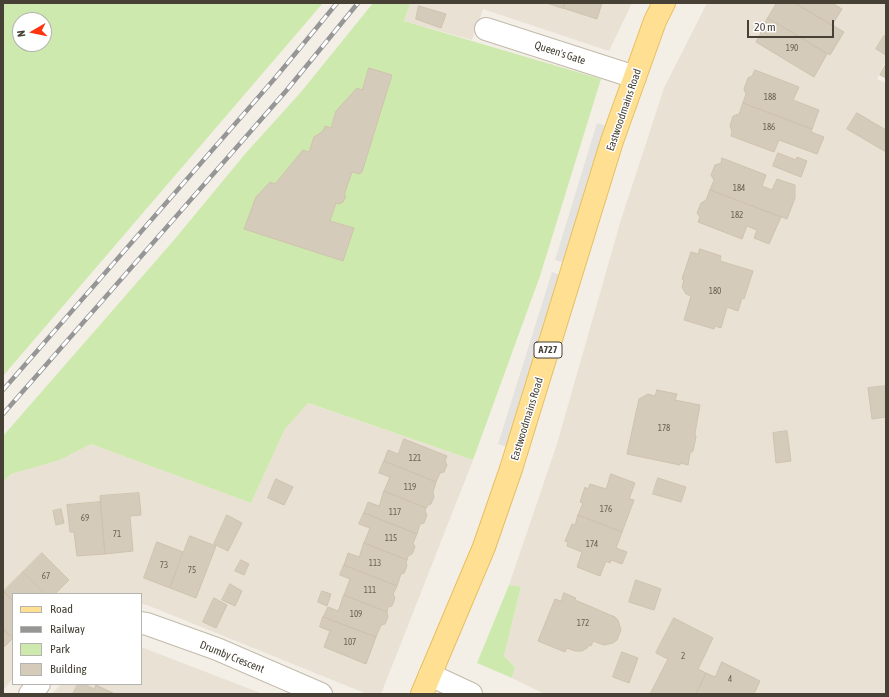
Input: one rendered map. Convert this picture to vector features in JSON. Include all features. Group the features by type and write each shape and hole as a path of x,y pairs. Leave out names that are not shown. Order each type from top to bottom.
{"main road":[{"name":"Eastwoodmains Road","path":"426,684 484,546 509,476 607,156 655,21 664,3"}],"street":[{"name":"Queen's Gate","path":"486,29 635,77"},
{"name":"Drumby Crescent","path":"142,623 217,650 321,694"},
{"path":"426,684 471,694"},
{"path":"30,694 38,685"}],"shaded area":[{"path":"410,3 632,3 609,51 483,9 472,40 404,21"},
{"path":"707,3 886,3 886,60 877,79 886,83 886,694 545,694 512,678 515,667 504,656 521,588 509,585 557,444 620,223 664,88"},
{"path":"597,123 607,126 565,263 555,260"},
{"path":"552,272 561,275 507,447 498,444"},
{"path":"307,403 473,460 381,694 367,694 142,604 142,593 12,593 12,679 3,690 3,482 11,474 60,460 91,444 251,503 285,429"},
{"path":"142,647 263,694 52,694 60,685 142,685"}],"green space":[{"path":"3,3 323,3 3,376"},
{"path":"373,3 410,3 404,21 601,79 540,276 473,460 308,403 285,429 251,503 91,444 60,460 11,474 3,482 3,436 174,240 245,154 301,92"},
{"path":"509,585 521,587 504,656 515,667 512,678 477,663"}],"building":[{"path":"547,3 565,3 563,8"},
{"path":"565,3 602,3 597,19 563,8"},
{"path":"777,3 795,3 844,32 830,55 768,18"},
{"path":"795,3 832,3 842,9 832,25"},
{"path":"419,6 446,14 441,28 416,19"},
{"path":"768,18 827,54 814,77 756,42"},
{"path":"884,36 886,37 886,55 876,49"},
{"path":"886,64 886,78 880,75"},
{"path":"369,68 392,75 362,172 359,174 352,172 344,195 346,196 343,202 339,204 336,203 330,221 354,228 343,261 244,229 256,197 270,182 275,184 303,150 309,152 314,137 323,131 325,126 331,128 336,111 357,88 362,90"},
{"path":"755,70 799,87 793,100 819,110 812,129 743,103 746,94 744,89 748,78 752,76"},
{"path":"743,103 812,129 811,132 824,137 817,154 779,140 774,152 731,136 732,131 730,126 733,116 739,114"},
{"path":"857,113 886,130 886,152 847,129"},
{"path":"778,153 796,160 797,157 807,161 801,177 773,166"},
{"path":"722,158 766,175 762,186 772,190 777,179 795,185 795,198 787,219 710,190 714,180 711,175 715,165 721,163"},
{"path":"710,190 781,217 769,244 754,238 757,230 747,226 742,239 698,222 700,217 697,213 701,203 706,200"},
{"path":"700,249 721,256 720,261 753,271 744,299 742,298 738,311 727,307 721,328 715,326 714,329 684,320 691,296 686,294 682,287 684,280 682,279 691,252 698,254"},
{"path":"886,386 886,417 872,419 868,388"},
{"path":"657,390 677,394 675,400 700,405 695,433 696,437 693,451 690,453 688,465 680,463 680,465 627,454 639,399 648,394 655,396"},
{"path":"787,431 791,461 776,463 773,433"},
{"path":"404,439 447,456 445,461 447,465 444,472 440,473 436,482 384,461 388,450 398,454"},
{"path":"384,461 436,482 433,492 434,497 431,504 426,508 384,491 390,477 379,473"},
{"path":"611,474 635,483 629,499 634,500 622,532 578,515 583,503 580,502 585,487 588,489 590,484 606,489"},
{"path":"658,478 686,487 681,502 653,494"},
{"path":"276,479 293,487 284,505 268,498"},
{"path":"384,491 426,508 425,511 427,515 424,523 420,524 417,534 364,513 368,502 379,506"},
{"path":"139,493 141,515 130,516 133,551 105,554 100,496"},
{"path":"100,502 105,554 77,556 74,532 70,532 67,505"},
{"path":"61,509 64,523 56,525 53,511"},
{"path":"364,513 417,534 413,543 415,547 412,554 408,556 407,560 364,543 370,528 359,524"},
{"path":"227,515 242,523 228,551 214,544"},
{"path":"578,515 622,532 616,548 627,552 622,564 611,560 610,563 606,561 600,576 577,567 582,552 567,546 568,542 565,541 572,524 575,525"},
{"path":"190,536 216,546 196,598 170,588"},
{"path":"157,542 183,552 170,588 144,578"},
{"path":"364,543 407,560 407,566 404,573 401,574 397,586 344,565 348,553 359,557"},
{"path":"42,553 69,580 56,593 44,593 23,572"},
{"path":"241,560 249,564 244,575 235,571"},
{"path":"344,565 397,586 393,594 395,598 392,606 388,607 387,612 344,595 350,579 340,575"},
{"path":"23,572 44,593 12,593 12,600 4,591"},
{"path":"636,580 661,589 654,610 629,602"},
{"path":"230,584 242,591 235,606 222,600"},
{"path":"3,591 12,600 12,637 3,629"},
{"path":"322,591 331,594 327,606 318,602"},
{"path":"564,593 576,598 575,600 615,617 618,620 621,630 617,640 613,643 604,645 593,641 591,646 589,645 582,651 575,651 567,648 565,652 538,641 555,599 561,601"},
{"path":"344,595 387,612 388,617 385,624 381,625 376,637 323,617 328,607 338,611"},
{"path":"214,598 227,605 216,628 203,622"},
{"path":"323,617 376,637 366,664 324,647 330,631 320,627"},
{"path":"674,618 713,638 698,669 706,673 696,694 650,694 668,659 656,653"},
{"path":"3,629 12,637 12,639 3,648"},
{"path":"622,652 638,658 629,683 613,677"},
{"path":"722,662 760,681 754,694 696,694 706,673 715,677"},
{"path":"78,685 86,685 94,689 96,685 115,694 73,694"}],"railway":[{"path":"3,390 276,77 337,3"},
{"path":"3,414 286,91 358,3"}]}
